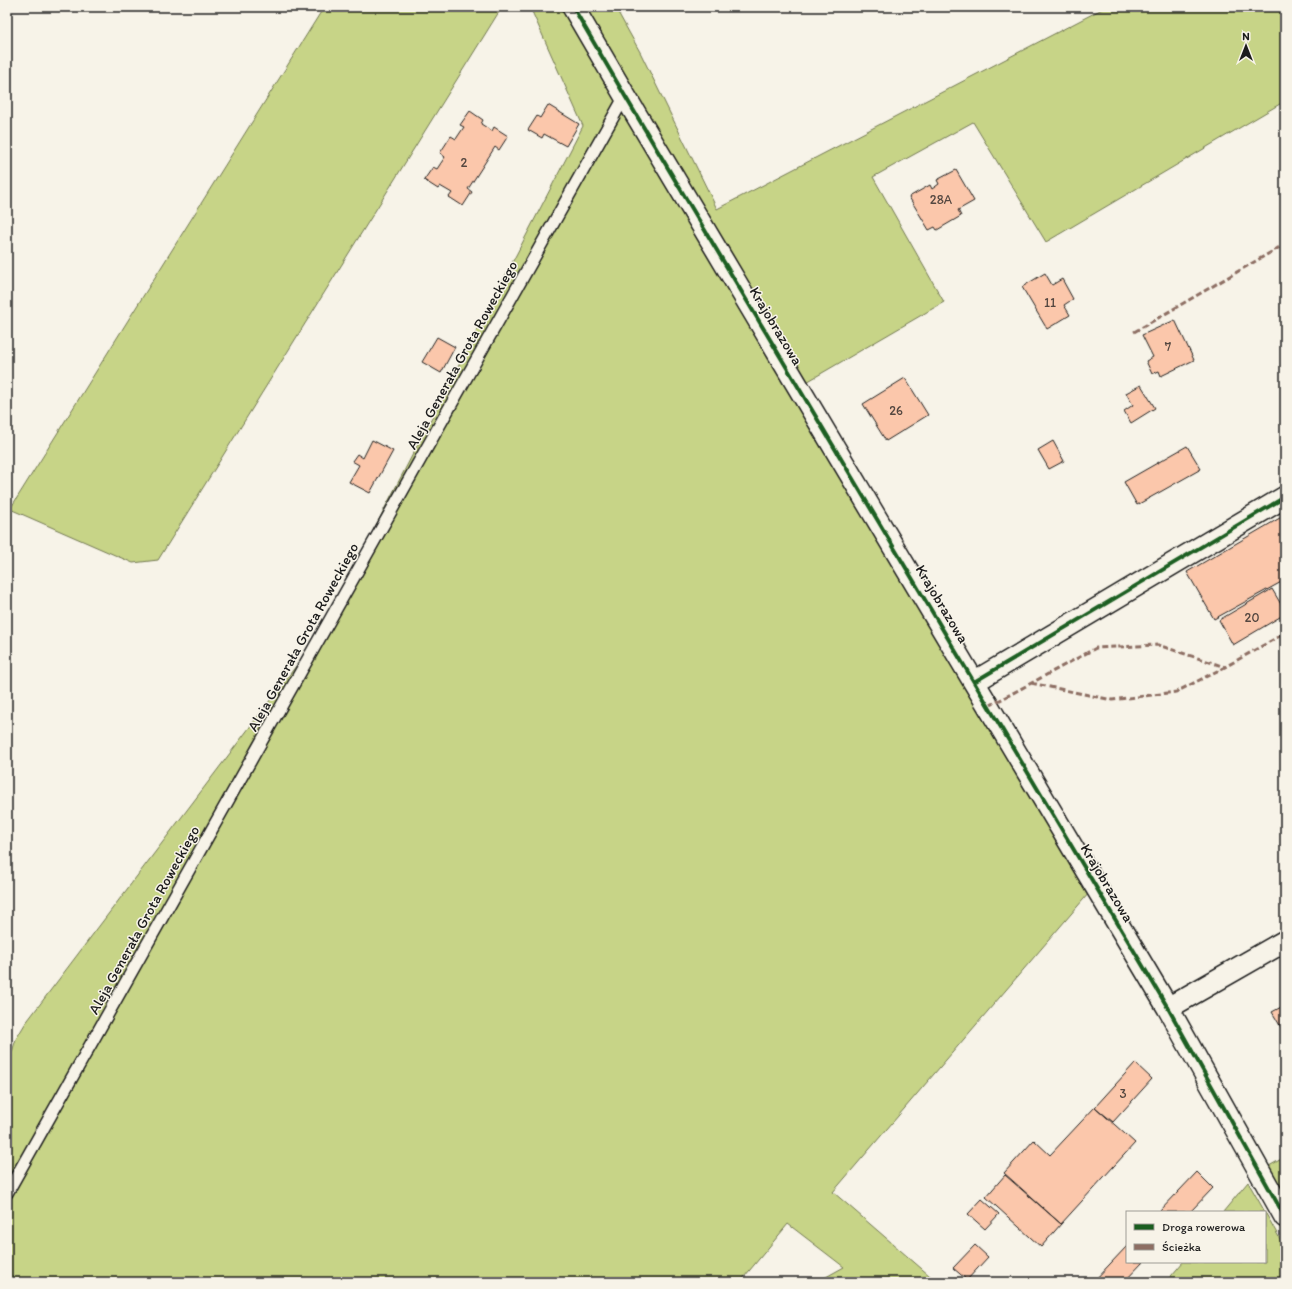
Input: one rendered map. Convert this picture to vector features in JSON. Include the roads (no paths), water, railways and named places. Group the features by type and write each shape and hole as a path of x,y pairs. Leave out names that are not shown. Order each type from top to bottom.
{"street":[{"name":"Krajobrazowa","path":"573,7 1168,1008 1285,1217"},
{"path":"974,682 1285,497"},
{"path":"1168,1008 1285,941"}],"lane":[{"name":"Aleja Generała Grota Roweckiego","path":"7,1193 625,96"}]}
